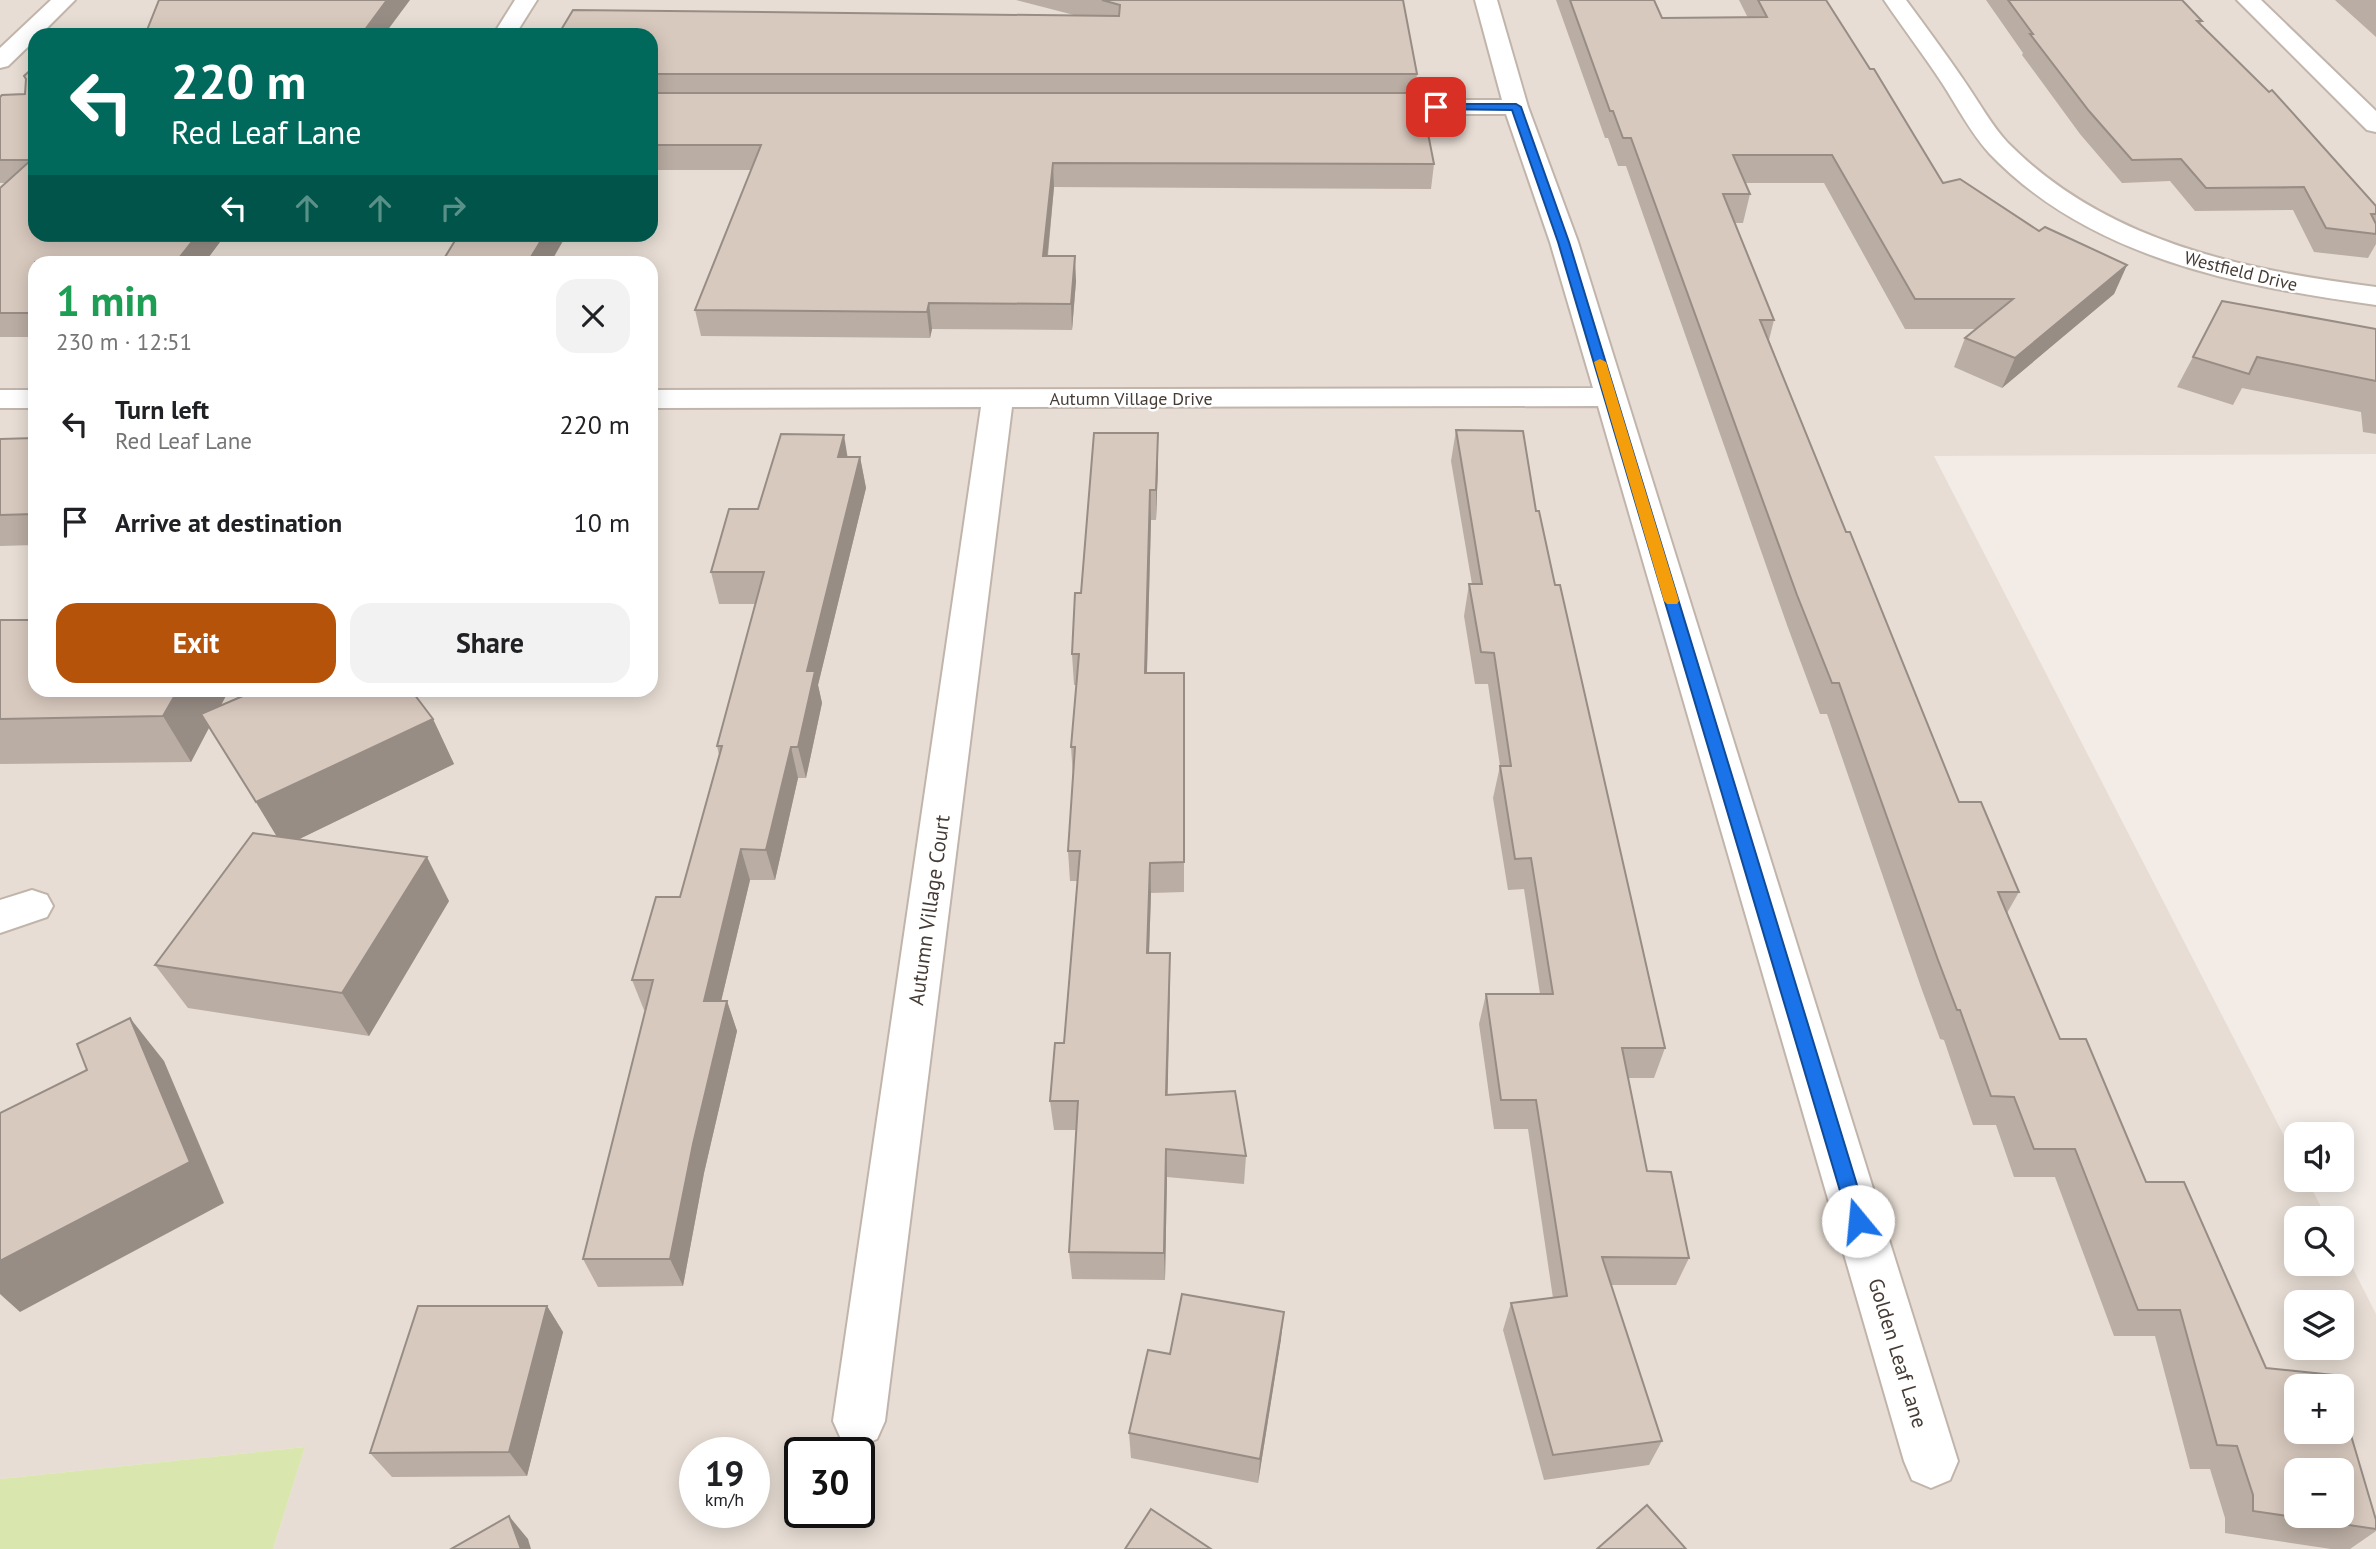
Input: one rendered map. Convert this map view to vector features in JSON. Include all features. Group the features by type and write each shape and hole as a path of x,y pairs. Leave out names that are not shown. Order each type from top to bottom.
{"street":[{"path":"35,28 64,0"},
{"path":"508,28 526,0"},
{"name":"Golden Leaf Lane","path":"1486,0 1516,107 1564,242 1931,1461"},
{"name":"Westfield Drive","path":"1895,0 1997,146 2024,173 2052,195 2111,229 2179,256 2234,272 2295,285 2376,296"},
{"path":"2248,0 2376,125"},
{"path":"0,61 28,34"},
{"path":"1351,107 1516,107"},
{"name":"Autumn Village Drive","path":"658,399 1610,397"},
{"name":"Autumn Village Court","path":"859,1421 998,398"},
{"path":"0,400 28,400"}],"shaded area":[{"path":"0,0 2376,0 2376,454 1934,456 2284,1136 2284,1192 2313,1192 2321,1206 2284,1206 2284,1276 2354,1276 2354,1271 2376,1314 2376,1549 273,1549 305,1447 0,1479"}],"green space":[{"path":"305,1447 273,1549 0,1549 0,1479"}],"building":[{"path":"159,0 387,0 366,28 148,28"},
{"path":"1102,0 1403,0 1417,74 658,74 658,28 562,28 573,10 1119,16 1120,5"},
{"path":"1570,0 1654,0 1662,18 1767,17 1758,0 1826,0 1870,69 1874,69 1943,183 1960,179 2039,231 2045,227 2127,265 2015,358 1965,338 2013,299 1915,299 1832,155 1733,155 1750,194 1723,194 1774,320 1760,320 1846,532 1850,532 1959,802 1981,802 2019,892 1998,892 2060,1039 2086,1039 2146,1182 2184,1182 2266,1368 2323,1374 2284,1374 2284,1444 2354,1444 2376,1520 2376,1529 2354,1526 2354,1458 2284,1458 2284,1516 2253,1511 2253,1495 2237,1446 2217,1445 2180,1310 2138,1310 2075,1149 2034,1149 2014,1097 1991,1096 1960,1010 1957,1010 1938,960 1839,683 1832,683 1797,595 1631,138 1623,138 1613,111 1610,111"},
{"path":"2008,0 2182,0 2202,21 2197,21 2269,92 2272,90 2376,206 2376,214 2371,214 2376,224 2376,234 2326,228 2304,187 2206,188 2181,159 2132,160 2089,111 2030,34 2033,34"},
{"path":"28,72 28,160 0,160 0,97 25,94 24,76"},
{"path":"658,93 1420,93 1434,164 1053,163 1043,256 1075,256 1071,304 929,303 927,312 695,310 761,145 658,145"},
{"path":"28,163 28,242 192,242 181,256 28,256 28,313 0,313 0,188"},
{"path":"454,242 540,242 532,256 446,256"},
{"path":"2222,301 2376,329 2376,381 2257,357 2249,374 2193,357"},
{"path":"1456,430 1523,431 1536,511 1539,511 1555,585 1560,585 1665,1048 1622,1048 1647,1171 1671,1172 1689,1258 1602,1257 1662,1441 1553,1455 1511,1303 1567,1296 1536,1100 1501,1100 1486,994 1553,994 1531,858 1515,859 1500,766 1511,766 1494,653 1481,652 1469,584 1482,584"},
{"path":"1094,433 1158,433 1156,490 1150,490 1145,673 1184,673 1184,862 1150,863 1147,953 1170,953 1166,1095 1235,1091 1246,1156 1166,1149 1164,1253 1069,1252 1078,1101 1050,1101 1055,1043 1064,1043 1080,851 1068,851 1075,747 1071,747 1079,654 1072,654 1075,593 1081,593"},
{"path":"781,434 844,435 838,457 860,457 807,671 815,671 798,747 791,747 766,850 741,849 704,1001 727,1001 693,1144 670,1259 583,1259 653,980 632,980 656,897 680,897 722,746 717,746 764,572 711,572 729,509 758,509"},
{"path":"28,438 28,514 0,515 0,439"},
{"path":"0,620 28,620 28,697 174,697 163,716 0,719"},
{"path":"241,697 416,697 433,719 256,802 201,714"},
{"path":"253,833 427,857 342,993 155,965"},
{"path":"130,1018 190,1162 0,1261 0,1113 87,1070 77,1044"},
{"path":"1182,1294 1284,1312 1260,1459 1129,1433 1148,1350 1170,1354"},
{"path":"418,1306 547,1306 509,1452 370,1453"},
{"path":"1647,1505 1686,1549 1597,1549"},
{"path":"1151,1509 1211,1549 1125,1549"},
{"path":"509,1516 521,1549 451,1549"}],"slow traffic":[{"path":"1600,362 1672,601"}],"route":[{"path":"1436,107 1516,107 1564,242 1858,1221"}]}
